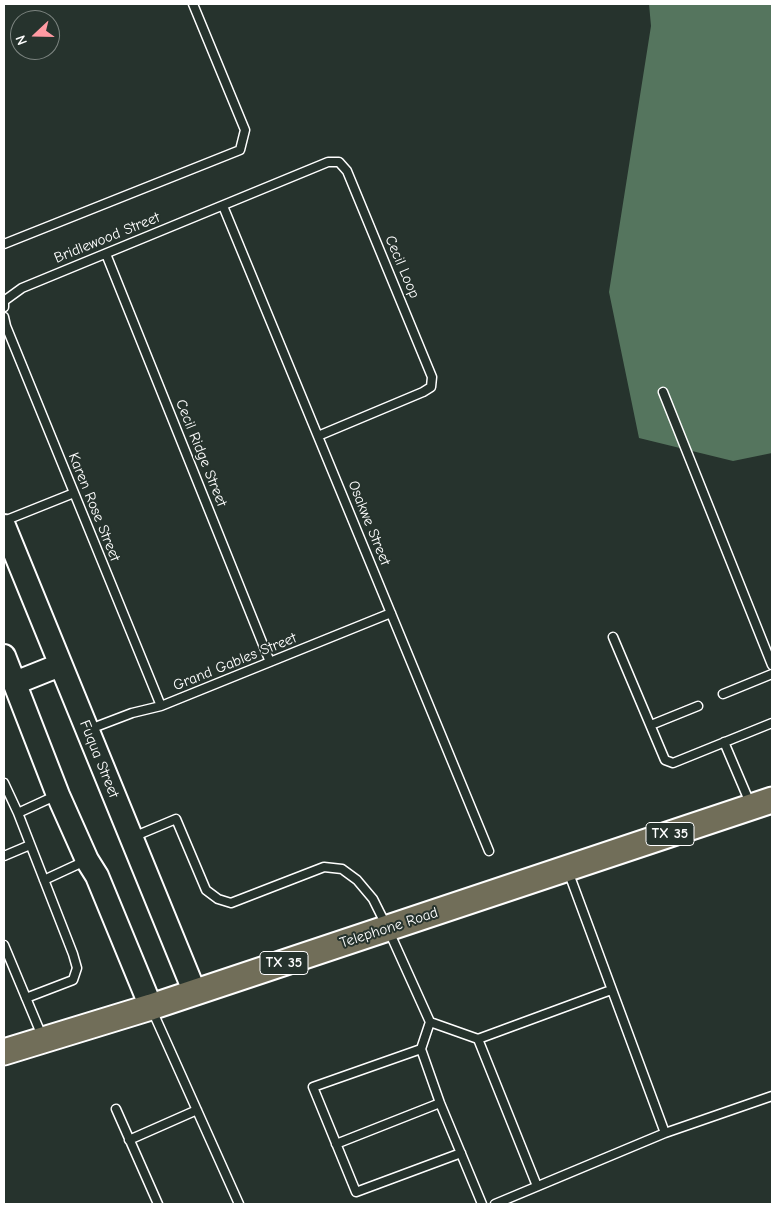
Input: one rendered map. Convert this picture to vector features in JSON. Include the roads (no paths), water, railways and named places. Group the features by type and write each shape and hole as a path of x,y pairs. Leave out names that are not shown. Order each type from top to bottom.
{"main road":[{"name":"Fuqua Street","path":"4,526 195,993"},
{"path":"4,656 58,795 87,860 97,876 151,1007"},
{"path":"15,683 60,665"},
{"name":"Telephone Road","path":"4,1052 195,993 762,804"}],"lane":[{"path":"4,244 240,150 245,130 193,4"},
{"name":"Cecil Loop","path":"223,206 328,162 339,162 347,171 432,377 431,387 318,436"},
{"name":"Bridlewood Street","path":"4,304 11,294 22,288 223,206"},
{"name":"Osakwe Street","path":"223,206 489,851"},
{"name":"Cecil Ridge Street","path":"106,254 270,662"},
{"name":"Karen Rose Street","path":"4,317 5,326 161,706"},
{"path":"663,392 772,665"},
{"path":"4,521 74,493"},
{"name":"Grand Gables Street","path":"87,730 132,713 161,706 390,613"},
{"path":"613,637 665,760 674,763 772,723"},
{"path":"723,694 772,674"},
{"path":"651,725 698,706"},
{"path":"724,742 762,804"},
{"path":"4,783 6,796 18,813 77,968 73,980 26,998"},
{"path":"18,813 58,795"},
{"path":"131,838 176,819 206,890 218,899 231,903 324,867 342,869 371,894 430,1022 421,1049 440,1103 482,1204"},
{"path":"4,856 30,845"},
{"path":"44,880 87,860"},
{"path":"567,869 665,1133"},
{"path":"4,945 44,1040"},
{"path":"430,1022 478,1039 611,990"},
{"path":"151,1007 239,1204"},
{"path":"478,1039 536,1186"},
{"path":"421,1049 313,1086 356,1192 461,1153"},
{"path":"495,1204 665,1133 772,1096"},
{"path":"336,1144 440,1103"},
{"path":"116,1109 158,1204"},
{"path":"129,1140 197,1110"}]}
